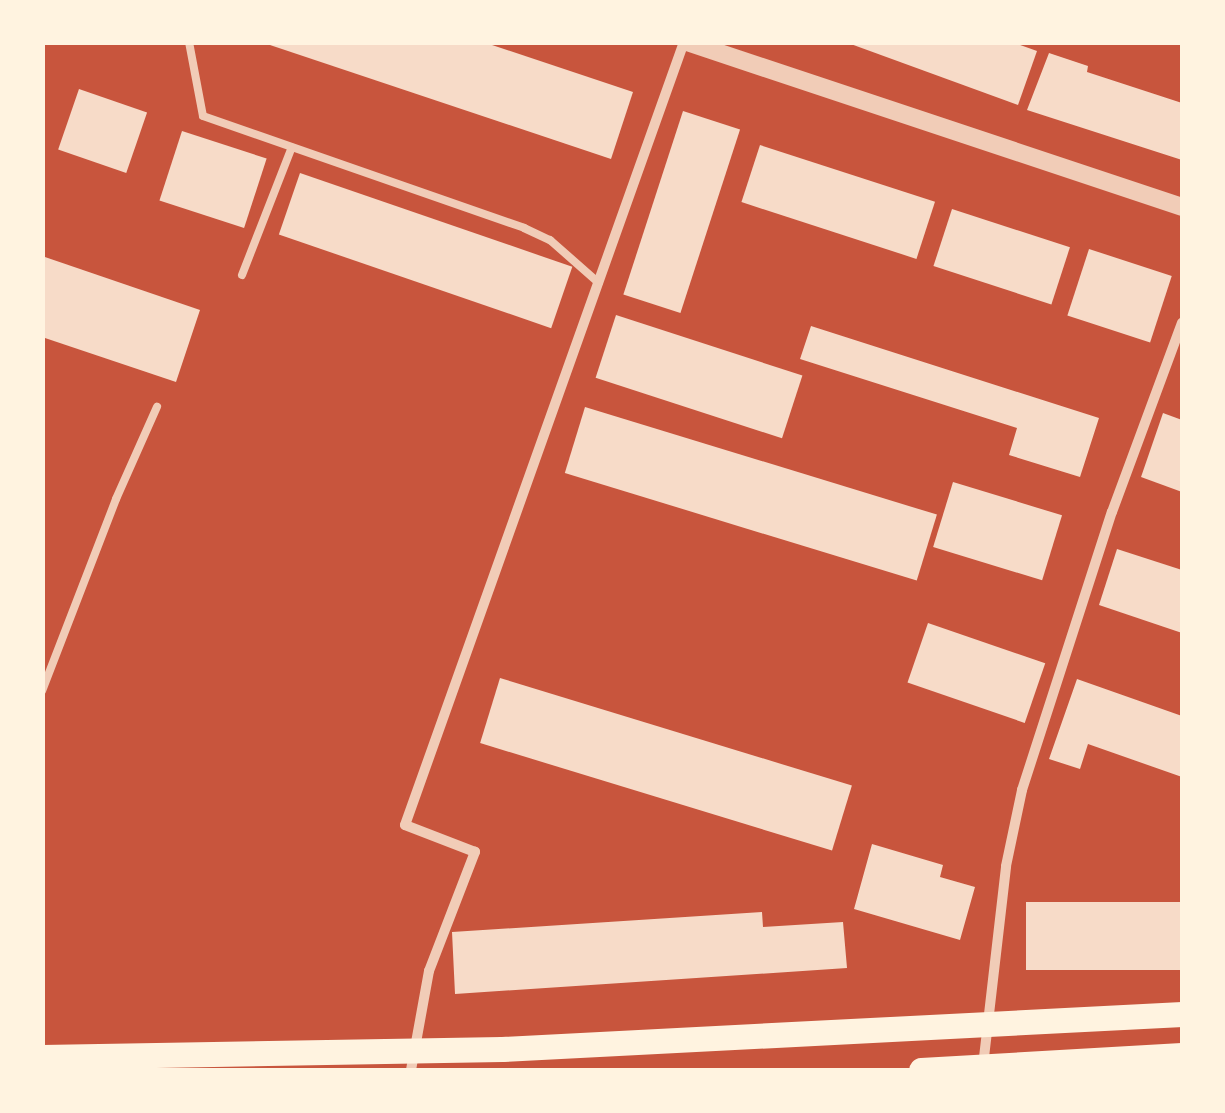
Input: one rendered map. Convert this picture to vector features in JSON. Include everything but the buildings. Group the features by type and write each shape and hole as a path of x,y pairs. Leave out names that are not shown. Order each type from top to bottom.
{"highway":[{"path":"42,1057 413,1061 1182,1014"},
{"path":"921,1070 1182,1055"}],"street":[{"path":"413,1061 429,972 475,852 405,825 686,42 1182,207"},
{"path":"983,1067 1006,866 1022,790 1112,512 1182,323"}],"lane":[{"path":"189,42 203,116 524,228 550,240 598,283"},
{"path":"242,275 292,147"},
{"path":"42,691 156,406"}]}
